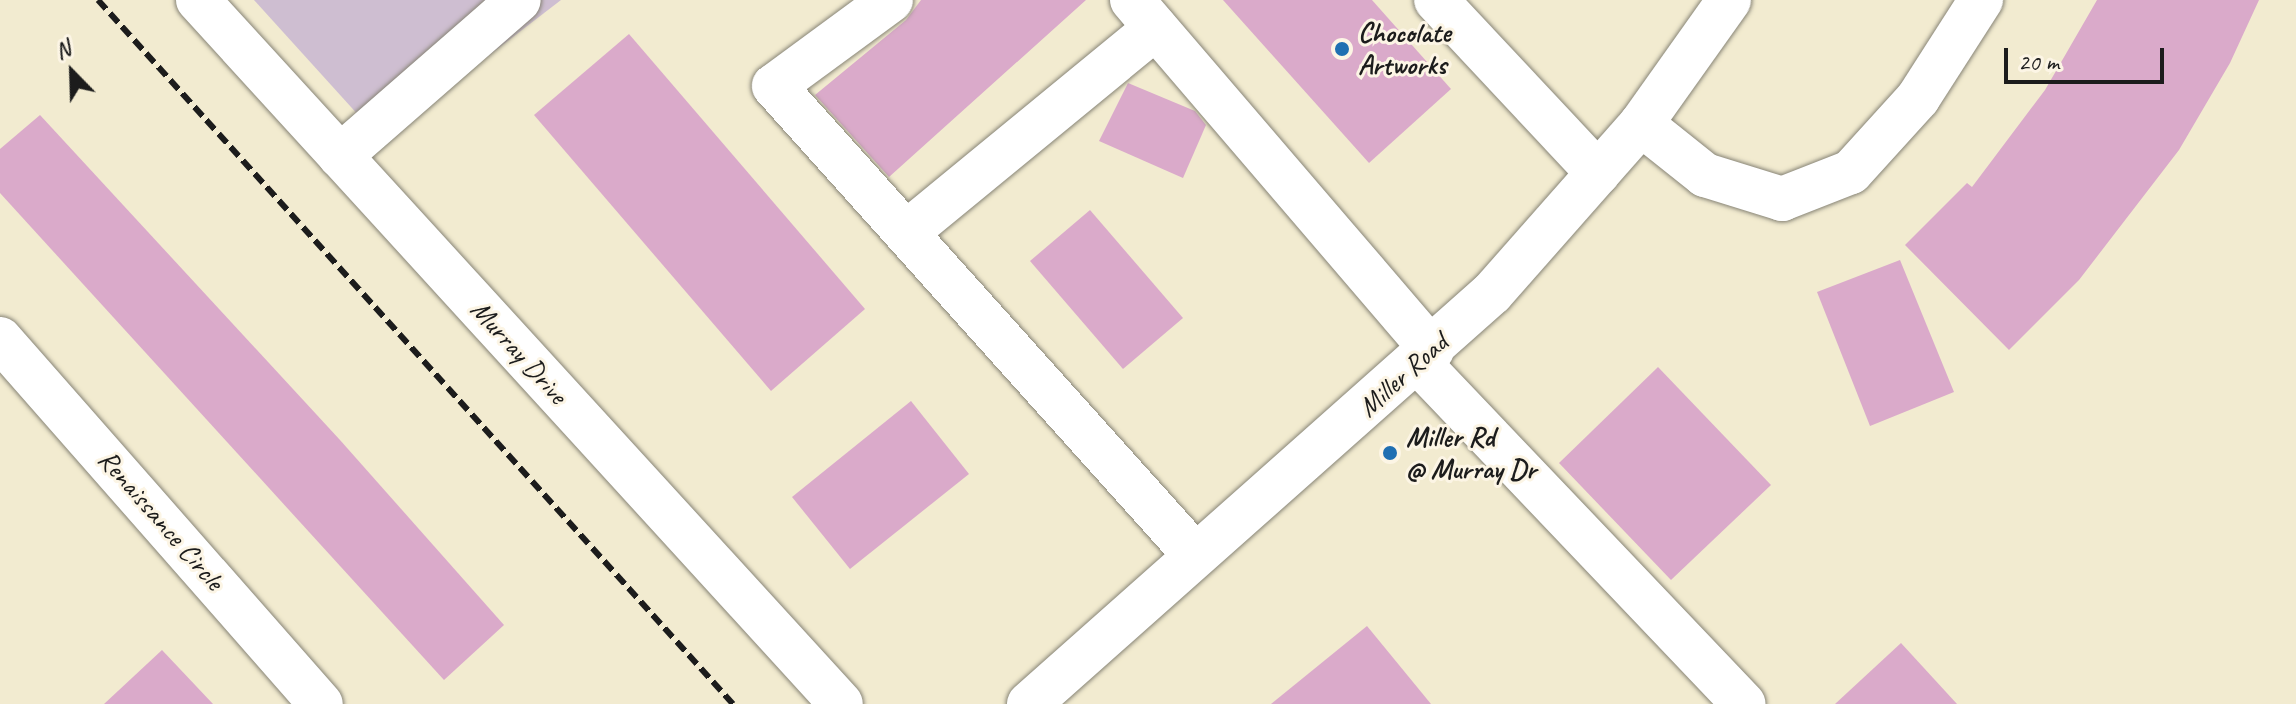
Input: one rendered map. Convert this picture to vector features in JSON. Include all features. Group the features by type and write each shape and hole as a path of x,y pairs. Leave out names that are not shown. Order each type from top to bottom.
{"street":[{"name":"Murray Drive","path":"198,0 841,704"},
{"path":"340,156 519,0"},
{"path":"891,0 774,86 1195,555"},
{"path":"1436,0 1598,173"},
{"name":"Miller Road","path":"1029,704 1425,356 1492,293 1641,124 1729,0"},
{"path":"1641,124 1705,175 1782,199 1851,172 1918,98 1981,0"},
{"path":"906,233 1144,14 1425,356 1744,704"},
{"name":"Renaissance Circle","path":"0,339 321,704"}],"shaded area":[{"path":"254,0 561,0 380,139"}],"building":[{"path":"921,0 1086,0 889,177 815,95 906,20"},
{"path":"1223,0 1372,0 1451,89 1369,163"},
{"path":"2097,0 2259,0 2230,63 2179,150 2079,280 2009,350 1905,245 1967,183 1972,187 2045,90"},
{"path":"629,34 865,309 771,391 534,115"},
{"path":"1128,83 1195,111 1206,125 1183,178 1099,141"},
{"path":"40,115 340,440 504,625 444,680 0,193 0,149"},
{"path":"1090,210 1183,318 1123,369 1030,261"},
{"path":"1900,260 1954,392 1870,426 1817,292"},
{"path":"1658,367 1771,485 1671,580 1559,463"},
{"path":"911,401 969,474 850,569 792,497"},
{"path":"1367,626 1431,704 1271,704"},
{"path":"1901,643 1957,704 1835,704"},
{"path":"162,650 213,704 104,704"}],"railway":[{"path":"98,0 733,704"}],"place":[{"name":"Chocolate Artworks","path":"1342,49"},
{"name":"Miller Rd @ Murray Dr","path":"1390,453"}]}
